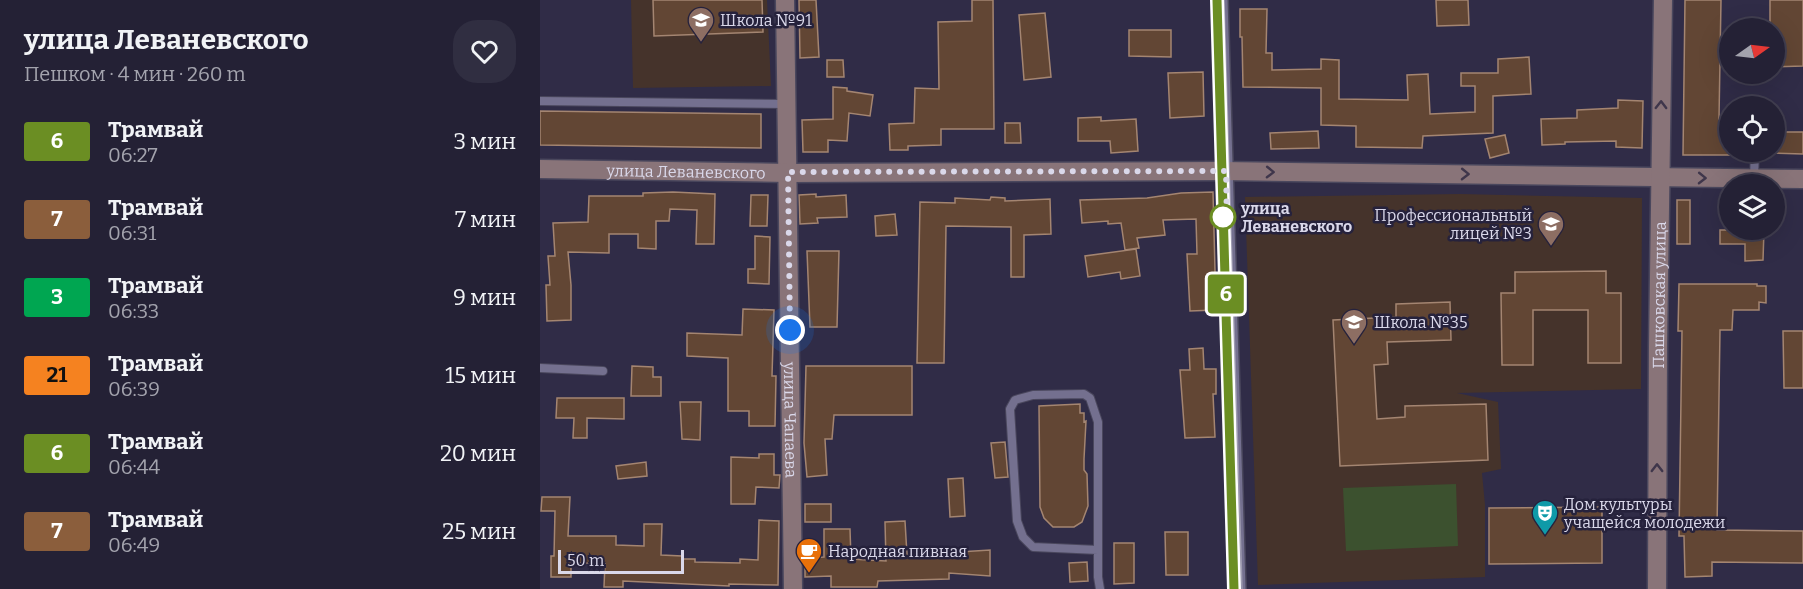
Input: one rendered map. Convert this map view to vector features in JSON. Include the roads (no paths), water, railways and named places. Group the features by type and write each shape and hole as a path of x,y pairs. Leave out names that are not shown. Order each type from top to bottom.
{"street":[{"name":"улица Чапаева","path":"785,0 793,589"},
{"path":"1220,0 1238,589"},
{"name":"Пашковская улица","path":"1657,589 1663,0"},
{"name":"улица Леваневского","path":"540,169 788,172 1226,171 1719,178"},
{"name":"улица Леваневского","path":"1785,179 1803,179"}],"lane":[{"path":"540,101 787,104"},
{"path":"540,368 603,371"},
{"path":"1098,550 1033,547 1023,537 1017,521 1010,409 1014,400 1043,394 1084,394 1090,398 1098,422 1100,589"}],"tram line":[{"name":"6","path":"1217,0 1234,589"},
{"path":"1224,0 1242,589"}],"place":[{"name":"Школа №91","path":"701,43"},
{"name":"улица Леваневского","path":"1223,217"},
{"name":"Профессиональный лицей №3","path":"1551,247"},
{"name":"Школа №35","path":"1354,345"},
{"name":"Дом культуры учащейся молодежи","path":"1545,536"},
{"name":"Народная пивная","path":"809,574"}]}
